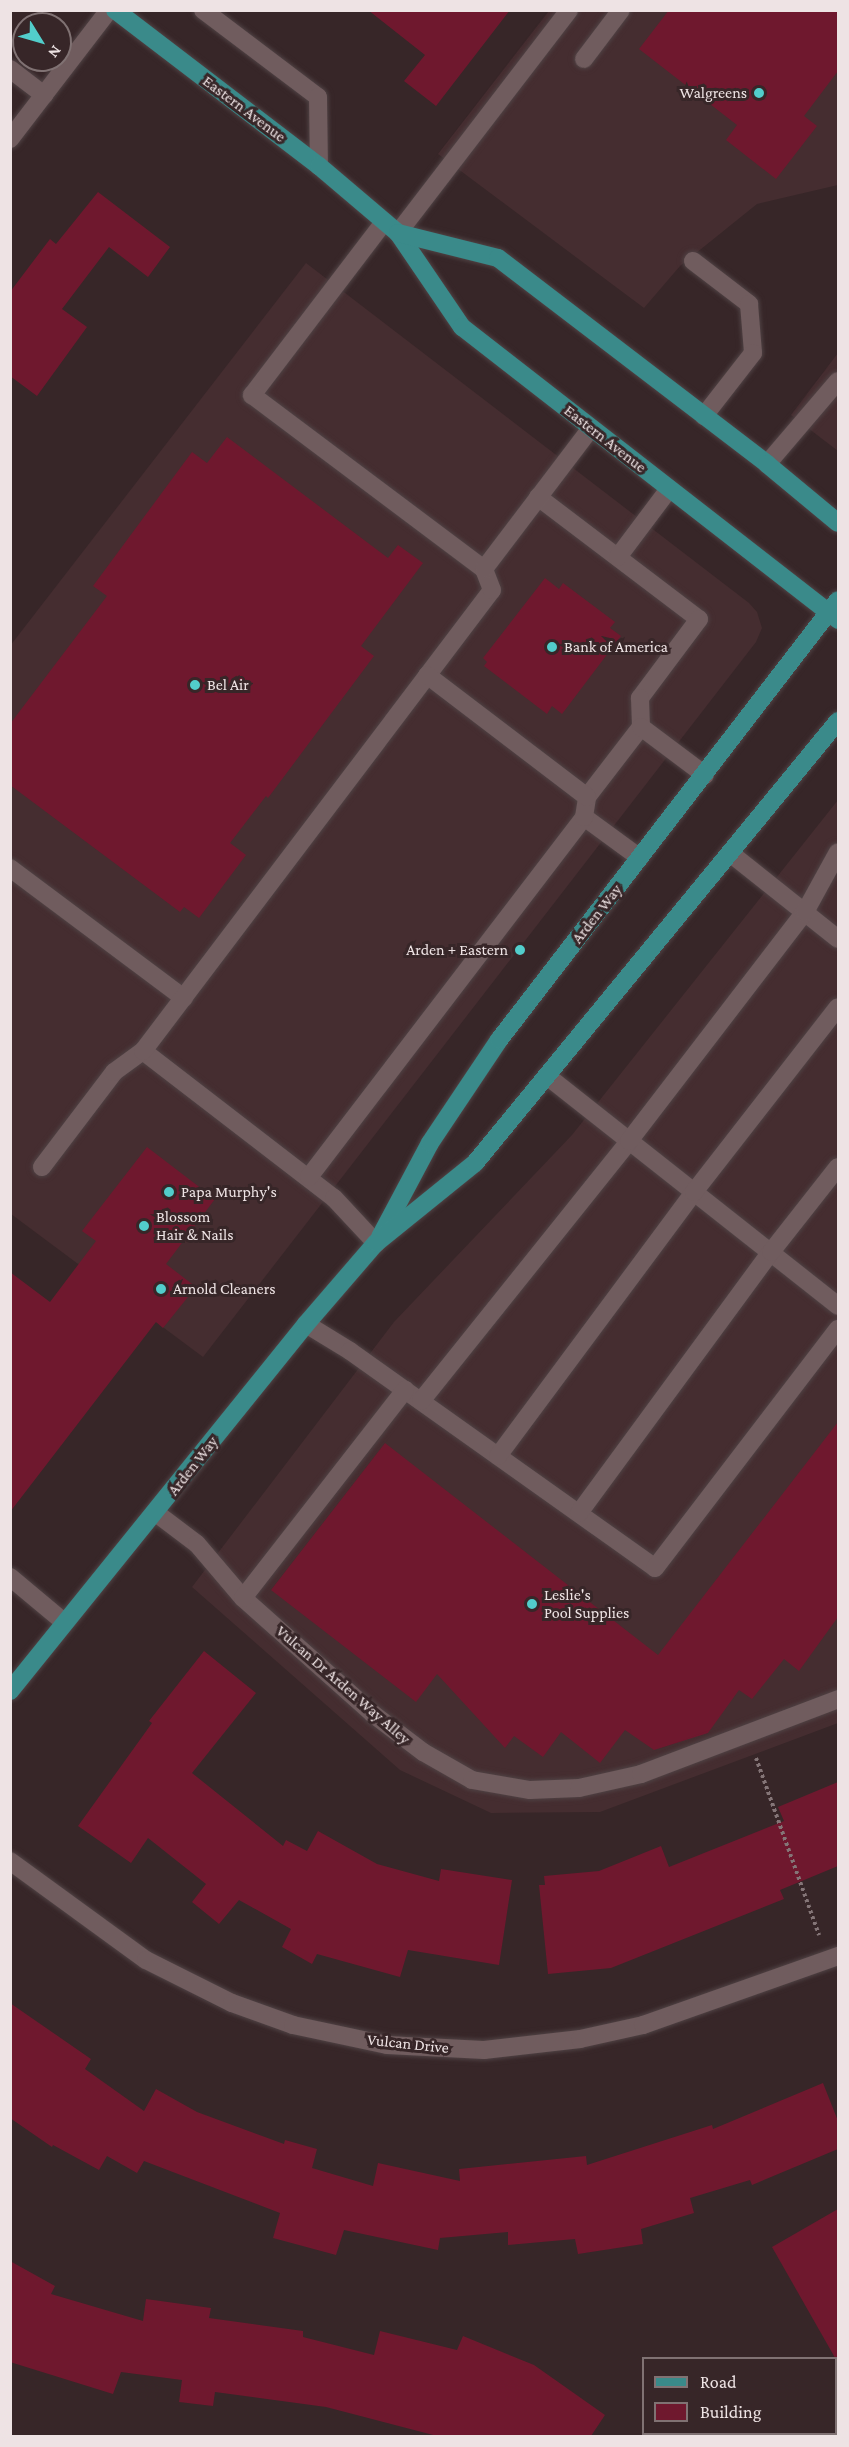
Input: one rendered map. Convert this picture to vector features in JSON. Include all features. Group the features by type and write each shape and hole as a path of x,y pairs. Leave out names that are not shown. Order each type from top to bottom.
{"main road":[{"name":"Eastern Avenue","path":"115,10 319,166 391,227 462,327 669,489 835,611"},
{"name":"Eastern Avenue","path":"391,227 498,258 767,464 838,523"},
{"name":"Arden Way","path":"376,1243 430,1143 499,1040 835,611"},
{"name":"Arden Way","path":"10,1691 64,1622 156,1513 306,1324 376,1243 475,1163 838,721"}],"street":[{"path":"10,139 109,10"},
{"path":"203,10 318,98 319,166"},
{"path":"42,1167 114,1072 143,1051 492,590 484,569 252,395 569,10"},
{"path":"584,59 621,10"},
{"path":"10,69 45,95"},
{"path":"693,261 749,304 753,353 704,416"},
{"path":"767,464 838,381"},
{"path":"484,569 591,428"},
{"path":"618,557 669,489"},
{"path":"309,1177 584,817 587,797 641,727 640,698 699,619 538,497"},
{"path":"427,675 587,797"},
{"path":"641,727 705,775"},
{"path":"584,817 640,858"},
{"path":"421,1401 629,1140 805,912 838,852"},
{"path":"730,853 838,939"},
{"path":"10,868 184,998"},
{"path":"498,1456 694,1192 838,1007"},
{"path":"143,1051 309,1177 334,1198 376,1243"},
{"path":"547,1076 838,1306"},
{"path":"579,1513 771,1252 838,1167"},
{"path":"306,1324 405,1389 655,1568 838,1329"},
{"path":"243,1598 405,1389"},
{"name":"Vulcan Dr Arden Way Alley","path":"156,1513 197,1544 243,1598 373,1714 423,1752 472,1780 530,1790 579,1788 641,1774 838,1700"},
{"path":"10,1578 64,1622"},
{"name":"Vulcan Drive","path":"10,1861 92,1924 146,1960 232,2003 293,2025 387,2045 484,2050 580,2039 643,2025 833,1958"}],"path":[{"path":"748,1735 833,1958"}],"shaded area":[{"path":"549,11 838,11 838,185 757,204 680,266 644,308 438,154"},
{"path":"306,263 749,603 757,612 762,628 756,642 203,1357 11,1214 10,646"},
{"path":"838,353 838,451 791,415"},
{"path":"838,800 838,1723 600,1812 491,1813 400,1770 192,1587 394,1322 572,1135"}],"building":[{"path":"368,10 510,10 436,106 404,81 425,55"},
{"name":"Walgreens","path":"669,10 838,10 838,71 804,116 817,126 776,179 726,140 737,125 639,49"},
{"path":"98,192 170,247 148,277 109,247 62,309 87,327 37,396 10,376 10,292 50,239 56,244"},
{"path":"227,437 388,558 398,545 423,563 361,646 374,656 268,798 266,796 230,843 246,855 199,918 184,907 180,912 10,785 10,724 107,596 93,586 192,452 207,463"},
{"name":"Bank of America","path":"545,578 559,589 563,583 615,622 610,628 621,636 562,714 552,706 547,714 484,666 487,662 483,658"},
{"path":"147,1147 215,1199 166,1264 196,1287 163,1328 156,1322 10,1512 10,1272 50,1302 96,1241 82,1231"},
{"path":"838,1422 838,1617 799,1671 784,1659 752,1699 739,1690 708,1733 654,1750 625,1730 600,1763 561,1732 543,1757 514,1736 505,1748 437,1674 416,1702 271,1590 385,1443 658,1655"},
{"path":"204,1651 256,1693 192,1773 283,1846 286,1840 307,1851 318,1831 377,1864 439,1881 441,1869 512,1880 499,1965 408,1950 400,1977 317,1954 312,1964 282,1947 291,1929 239,1900 219,1924 192,1902 206,1884 148,1838 131,1863 78,1826 152,1723 149,1721"},
{"path":"838,1782 838,1866 780,1890 784,1899 611,1968 548,1974 539,1885 545,1885 544,1876 599,1871 661,1846 669,1867 784,1821 778,1807"},
{"path":"10,2003 91,2059 85,2069 144,2111 156,2089 197,2112 284,2144 285,2140 317,2149 312,2168 373,2186 378,2163 460,2181 459,2169 586,2156 587,2165 712,2125 713,2129 823,2083 838,2121 838,2149 752,2185 750,2180 690,2198 694,2213 641,2229 643,2244 578,2254 575,2239 508,2245 508,2232 440,2238 438,2250 344,2230 336,2255 273,2238 280,2213 144,2161 137,2173 107,2156 99,2170 53,2145 52,2147 10,2118"},
{"path":"838,2209 838,2363 837,2357 835,2357 772,2247"},
{"path":"10,2261 55,2286 51,2294 143,2321 146,2299 211,2308 209,2318 303,2331 303,2337 374,2355 380,2331 457,2350 463,2336 534,2365 605,2415 591,2436 437,2436 326,2407 215,2392 213,2406 179,2402 182,2380 121,2372 113,2394 10,2362"}],"place":[{"name":"Walgreens","path":"759,93"},
{"name":"Bank of America","path":"552,647"},
{"name":"Bel Air","path":"195,685"},
{"name":"Arden + Eastern","path":"520,950"},
{"name":"Papa Murphy's","path":"169,1192"},
{"name":"Blossom Hair & Nails","path":"144,1226"},
{"name":"Arnold Cleaners","path":"161,1289"},
{"name":"Leslie's Pool Supplies","path":"532,1604"}]}
